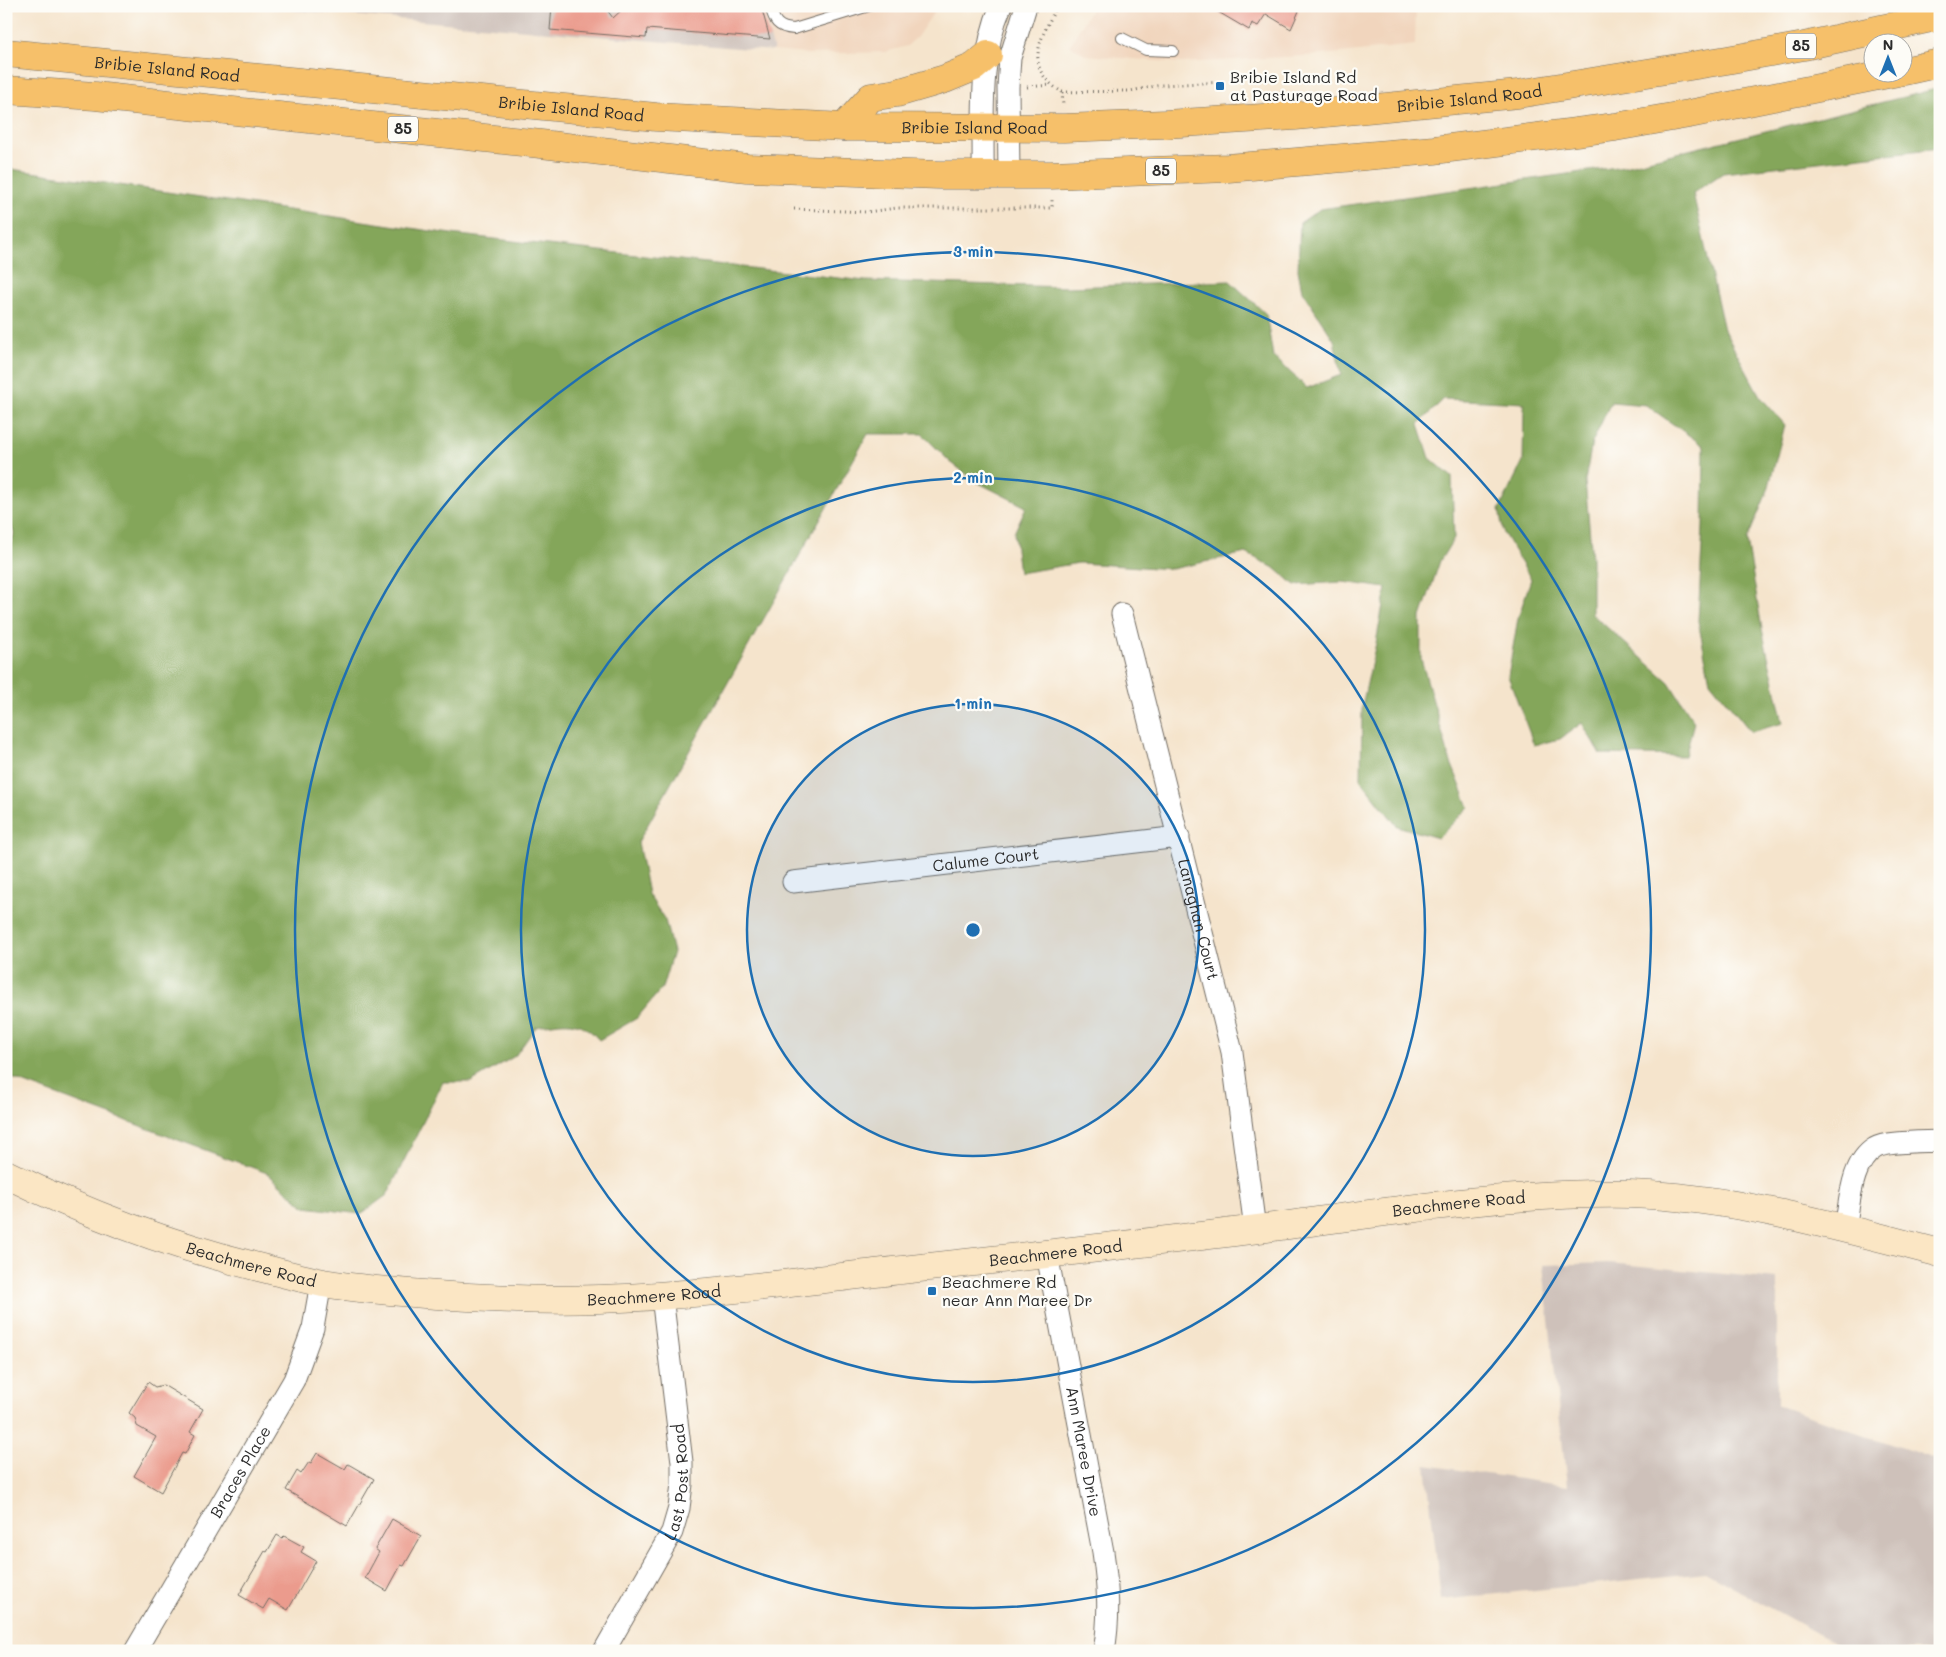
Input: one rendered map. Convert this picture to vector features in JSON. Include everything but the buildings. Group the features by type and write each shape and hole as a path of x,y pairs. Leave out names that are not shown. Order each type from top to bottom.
{"main road":[{"name":"Bribie Island Road","path":"6,53 656,117 844,126 996,129 1165,124 1296,116 1465,100 1565,87 1718,62 1804,46 1940,16"},
{"path":"844,126 871,97 920,87 954,76 974,67 988,54"},
{"path":"1914,69 1940,63"},
{"name":"85","path":"6,90 95,96 747,168 874,174 996,175 1228,168 1434,150 1577,132 1680,116 1864,79"},
{"name":"Beachmere Road","path":"6,1174 59,1199 156,1236 236,1262 321,1283 480,1298 564,1300 662,1296 1047,1254 1499,1200 1628,1194 1680,1197 1726,1203 1845,1229 1940,1253"}],"street":[{"path":"996,175 996,129 985,80 991,36 1001,6"},
{"path":"996,129 1008,87 1010,58 1026,6"},
{"name":"Lanaghan Court","path":"1122,614 1232,1052 1255,1229"},
{"name":"Calume Court","path":"793,882 1179,837"},
{"path":"1845,1229 1858,1168 1875,1148 1886,1144 1940,1141"},
{"name":"Ann Maree Drive","path":"1047,1254 1103,1552 1108,1588 1108,1617 1104,1651"},
{"name":"Braces Place","path":"135,1651 294,1380 313,1328 321,1283"},
{"name":"Last Post Road","path":"604,1651 672,1532 680,1500 682,1462 662,1296"}],"lane":[{"path":"770,6 777,24 785,28 794,28 865,7"},
{"path":"1122,38 1146,50 1173,51"}],"path":[{"path":"1062,92 1130,91 1161,85 1225,82"}],"shaded area":[{"path":"245,6 761,6 774,51 773,51"},
{"path":"761,6 938,6 917,37 907,46 885,52 808,54 774,51"},
{"path":"1093,6 1416,6 1415,45 1321,55 1181,63 1086,55 1070,45"},
{"path":"1609,1263 1777,1279 1777,1405 1940,1461 1940,1651 1849,1651 1705,1572 1441,1600 1426,1465 1567,1486 1543,1265"}],"green space":[{"path":"1940,88 1940,148 1723,173 1693,193 1724,330 1760,396 1785,425 1768,490 1747,540 1762,629 1783,723 1751,732 1710,681 1698,621 1703,526 1704,446 1646,405 1611,402 1592,443 1585,481 1592,558 1592,614 1669,682 1694,722 1685,756 1600,754 1582,723 1560,739 1534,745 1508,676 1518,618 1531,579 1504,534 1499,510 1523,461 1524,403 1444,399 1419,424 1430,458 1452,477 1454,538 1440,561 1421,617 1421,659 1450,760 1469,807 1438,838 1397,826 1361,780 1362,706 1386,588 1343,582 1295,585 1276,569 1246,553 1172,569 1079,563 1019,573 1014,533 1026,507 977,482 949,461 922,434 868,434 638,842 648,894 665,920 673,952 662,988 637,1018 599,1040 578,1024 562,1023 536,1027 515,1056 471,1082 443,1082 387,1195 361,1214 305,1207 267,1173 6,1076 6,566 14,533 6,510 6,173 11,169 451,234 865,281 1067,287 1230,281 1266,314 1273,356 1307,388 1341,375 1334,340 1302,291 1298,270 1300,223 1320,209 1624,166"}],"place":[{"name":"Bribie Island Rd at Pasturage Road","path":"1220,86"},
{"name":"Beachmere Rd near Ann Maree Dr","path":"932,1291"}]}
